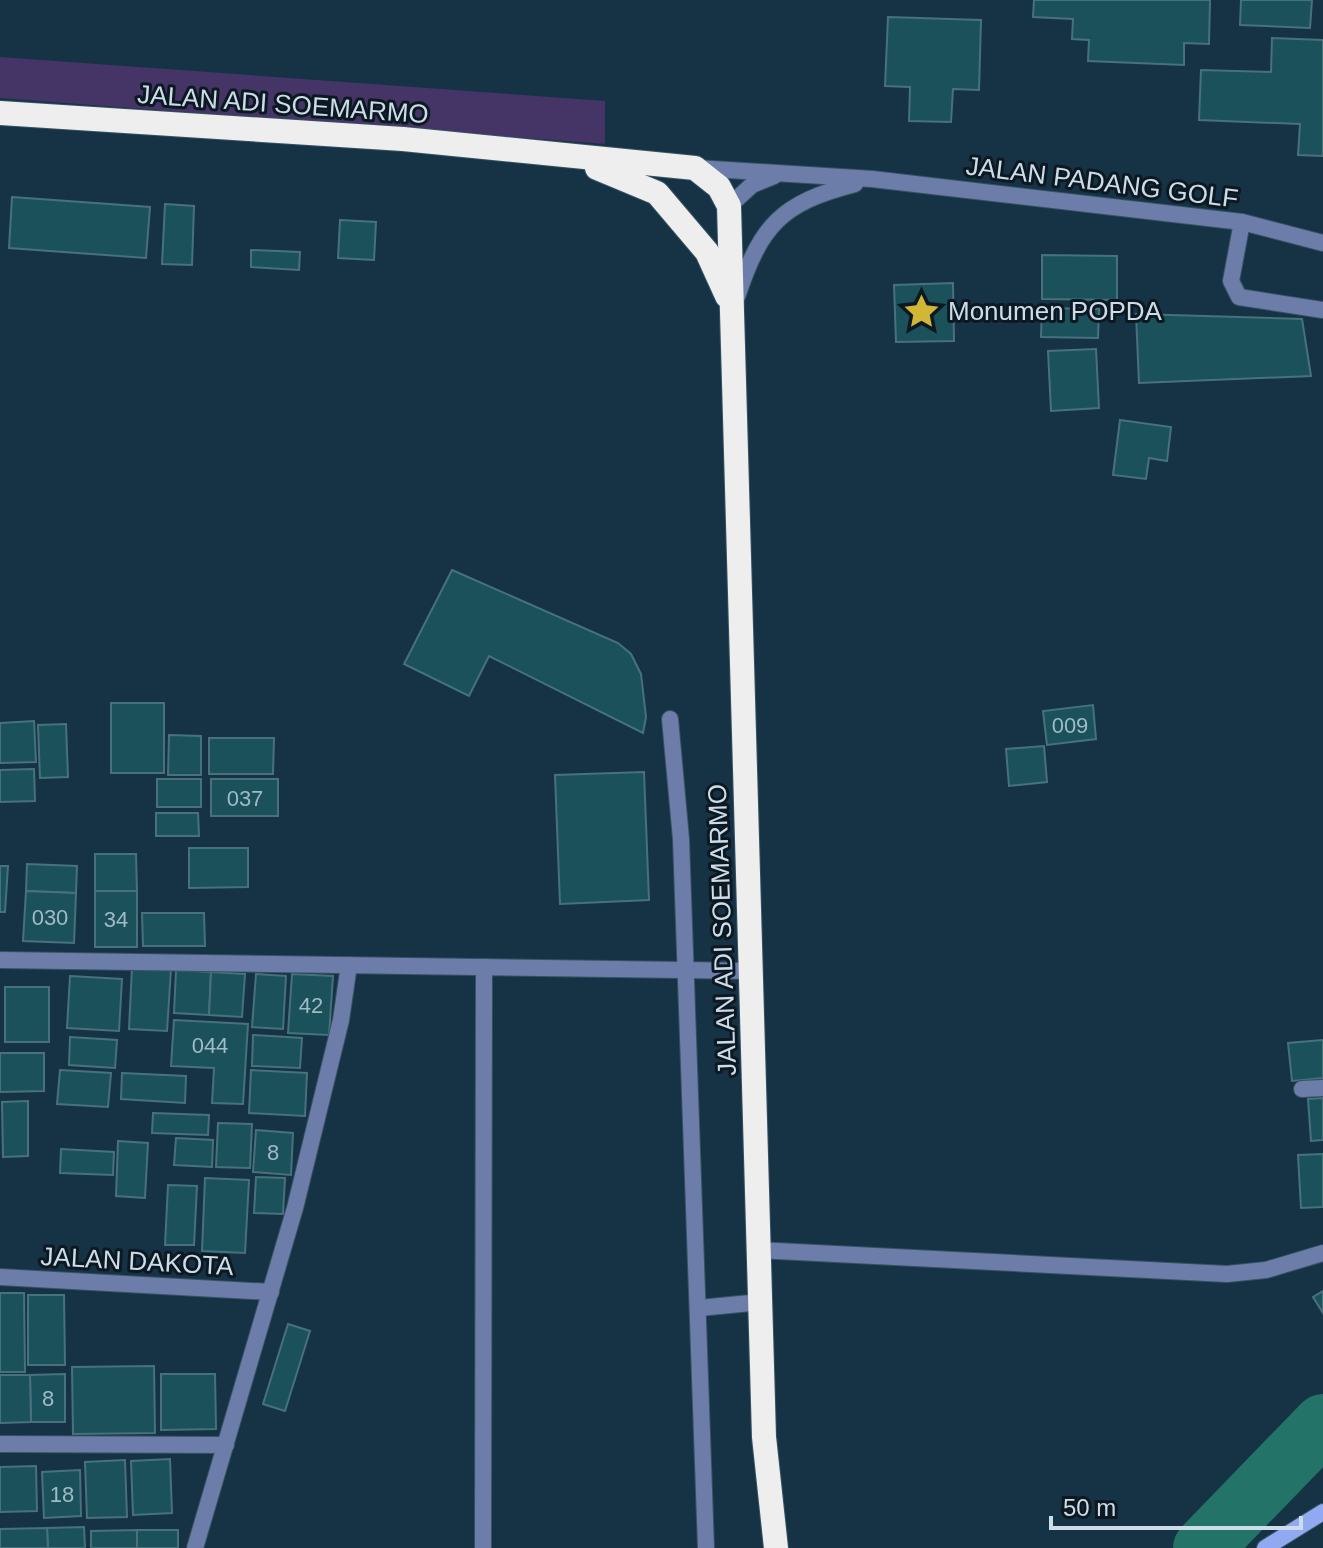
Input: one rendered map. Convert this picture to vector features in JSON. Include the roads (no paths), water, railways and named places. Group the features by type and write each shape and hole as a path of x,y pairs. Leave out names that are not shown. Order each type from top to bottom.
{"highway":[{"name":"JALAN ADI SOEMARMO","path":"0,113 403,139 695,168"},
{"name":"JALAN ADI SOEMARMO","path":"561,155 657,193 707,252 733,310"},
{"path":"695,168 719,187 729,206"},
{"name":"JALAN ADI SOEMARMO","path":"729,206 764,1437 776,1548"}],"main road":[{"path":"1265,1548 1323,1512"}],"street":[{"name":"JALAN PADANG GOLF","path":"695,168 872,179 1242,222 1323,243"},
{"path":"729,206 752,185 779,174"},
{"path":"733,310 757,243 771,224 792,206 817,194 872,179"},
{"path":"1242,222 1231,281 1239,297 1323,310"},
{"path":"670,719 681,839 706,1548"},
{"path":"0,960 751,971"},
{"path":"195,1548 271,1292 341,1020 349,965"},
{"path":"483,1548 484,967"},
{"path":"1302,1089 1323,1088"},
{"path":"759,1250 1227,1274 1266,1270 1323,1253"},
{"name":"JALAN DAKOTA","path":"0,1277 271,1292"},
{"path":"699,1308 761,1302"},
{"path":"0,1444 226,1445"}],"waterway":[{"path":"1203,1548 1323,1424"}],"place":[{"name":"Monumen POPDA","path":"922,311"}]}
